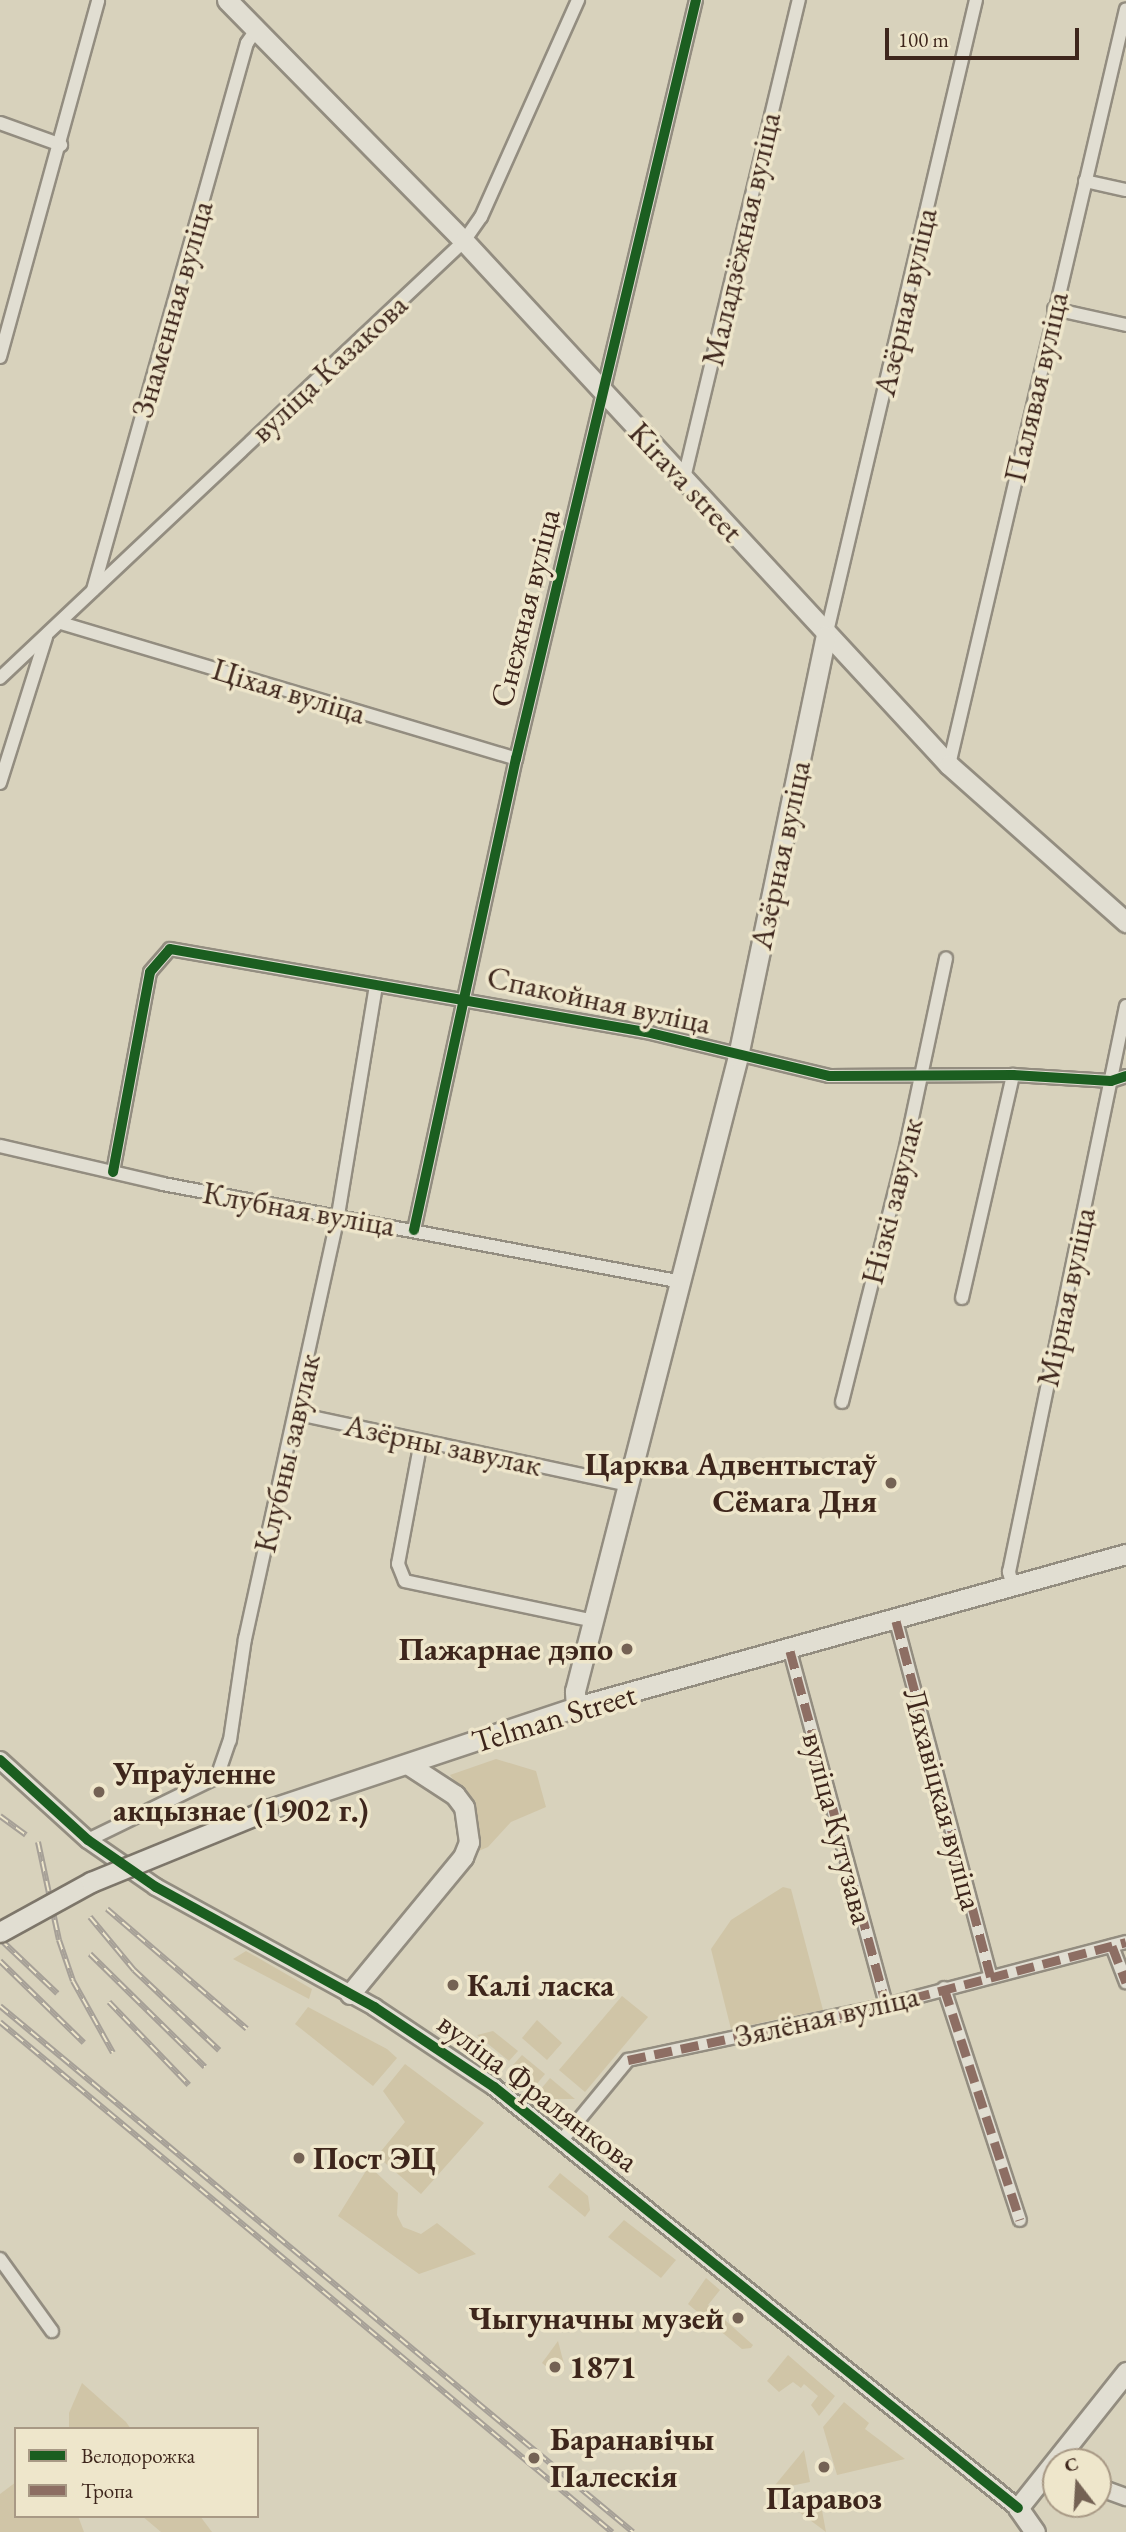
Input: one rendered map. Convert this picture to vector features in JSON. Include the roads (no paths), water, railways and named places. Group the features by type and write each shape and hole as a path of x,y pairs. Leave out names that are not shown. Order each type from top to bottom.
{"main road":[{"name":"Kirava street","path":"227,0 464,241 949,765 1126,922"},
{"name":"Азёрная вуліца","path":"576,1707 575,1691 738,1056 827,636"},
{"name":"Telman Street","path":"0,1932 91,1882 182,1841 576,1707 790,1651 1126,1554"},
{"path":"350,1994 463,1857 469,1842 464,1807 455,1795 405,1765"},
{"path":"1074,2448 1126,2372"},
{"path":"1018,2508 1042,2484"},
{"name":"вуліца Фралянкова","path":"1018,2508 1035,2532"}],"street":[{"path":"0,357 61,145 98,0"},
{"name":"вуліца Казакова","path":"0,678 464,241 481,218 578,0"},
{"name":"Снежная вуліца","path":"414,1230 468,999 516,759 696,0"},
{"name":"Маладзёжная вуліца","path":"684,478 799,0"},
{"name":"Азёрная вуліца","path":"827,636 976,0"},
{"name":"Палявая вуліца","path":"949,765 1126,9"},
{"name":"Знаменная вуліца","path":"93,590 247,43 256,30"},
{"path":"0,123 61,145"},
{"path":"1085,181 1126,190"},
{"path":"1054,309 1126,325"},
{"name":"Ціхая вуліца","path":"61,623 516,759"},
{"path":"0,783 46,636"},
{"name":"Спакойная вуліца","path":"113,1172 150,972 170,949 646,1032 829,1076 922,1073 1111,1081 1126,1076"},
{"name":"Нізкі завулак","path":"842,1402 922,1073 946,958"},
{"name":"Клубны завулак","path":"88,1840 218,1777 230,1740 244,1639 298,1414 338,1215 376,985"},
{"name":"Мірная вуліца","path":"1013,1587 1009,1572 1126,1006"},
{"path":"962,1298 1013,1075"},
{"name":"Клубная вуліца","path":"0,1146 113,1172 682,1282"},
{"name":"Азёрны завулак","path":"298,1414 630,1485"},
{"path":"421,1441 398,1564 405,1581 594,1621"},
{"name":"Ляхавіцкая вуліца","path":"896,1621 991,1978"},
{"name":"вуліца Кутузава","path":"790,1651 886,2005"},
{"name":"вуліца Фралянкова","path":"0,1760 88,1840 156,1887 404,2024 562,2140 1018,2508"},
{"name":"Зялёная вуліца","path":"562,2140 628,2060 886,2005 1126,1942"},
{"path":"1112,1946 1126,1982"},
{"path":"944,1988 1020,2220"},
{"path":"0,2259 52,2331"}],"railway":[{"path":"0,1816 26,1835"},
{"path":"38,1842 59,1940 73,1981 113,2053"},
{"path":"107,1909 247,2029"},
{"path":"90,1917 134,1970 219,2050"},
{"path":"0,1939 57,1993"},
{"path":"90,1954 205,2067"},
{"path":"0,1961 84,2043"},
{"path":"109,2002 189,2085"},
{"path":"0,2006 633,2532"},
{"path":"0,2022 612,2532"}],"place":[{"name":"Царква Адвентыстаў Сёмага Дня","path":"891,1483"},
{"name":"Пажарнае дэпо","path":"627,1649"},
{"name":"Упраўленне акцызнае (1902 г.)","path":"99,1792"},
{"name":"Калі ласка","path":"453,1985"},
{"name":"Пост ЭЦ","path":"299,2158"},
{"name":"Чыгуначны музей","path":"738,2318"},
{"name":"1871","path":"555,2367"},
{"name":"Баранавічы Палескія","path":"534,2458"},
{"name":"Паравоз","path":"824,2467"}]}
